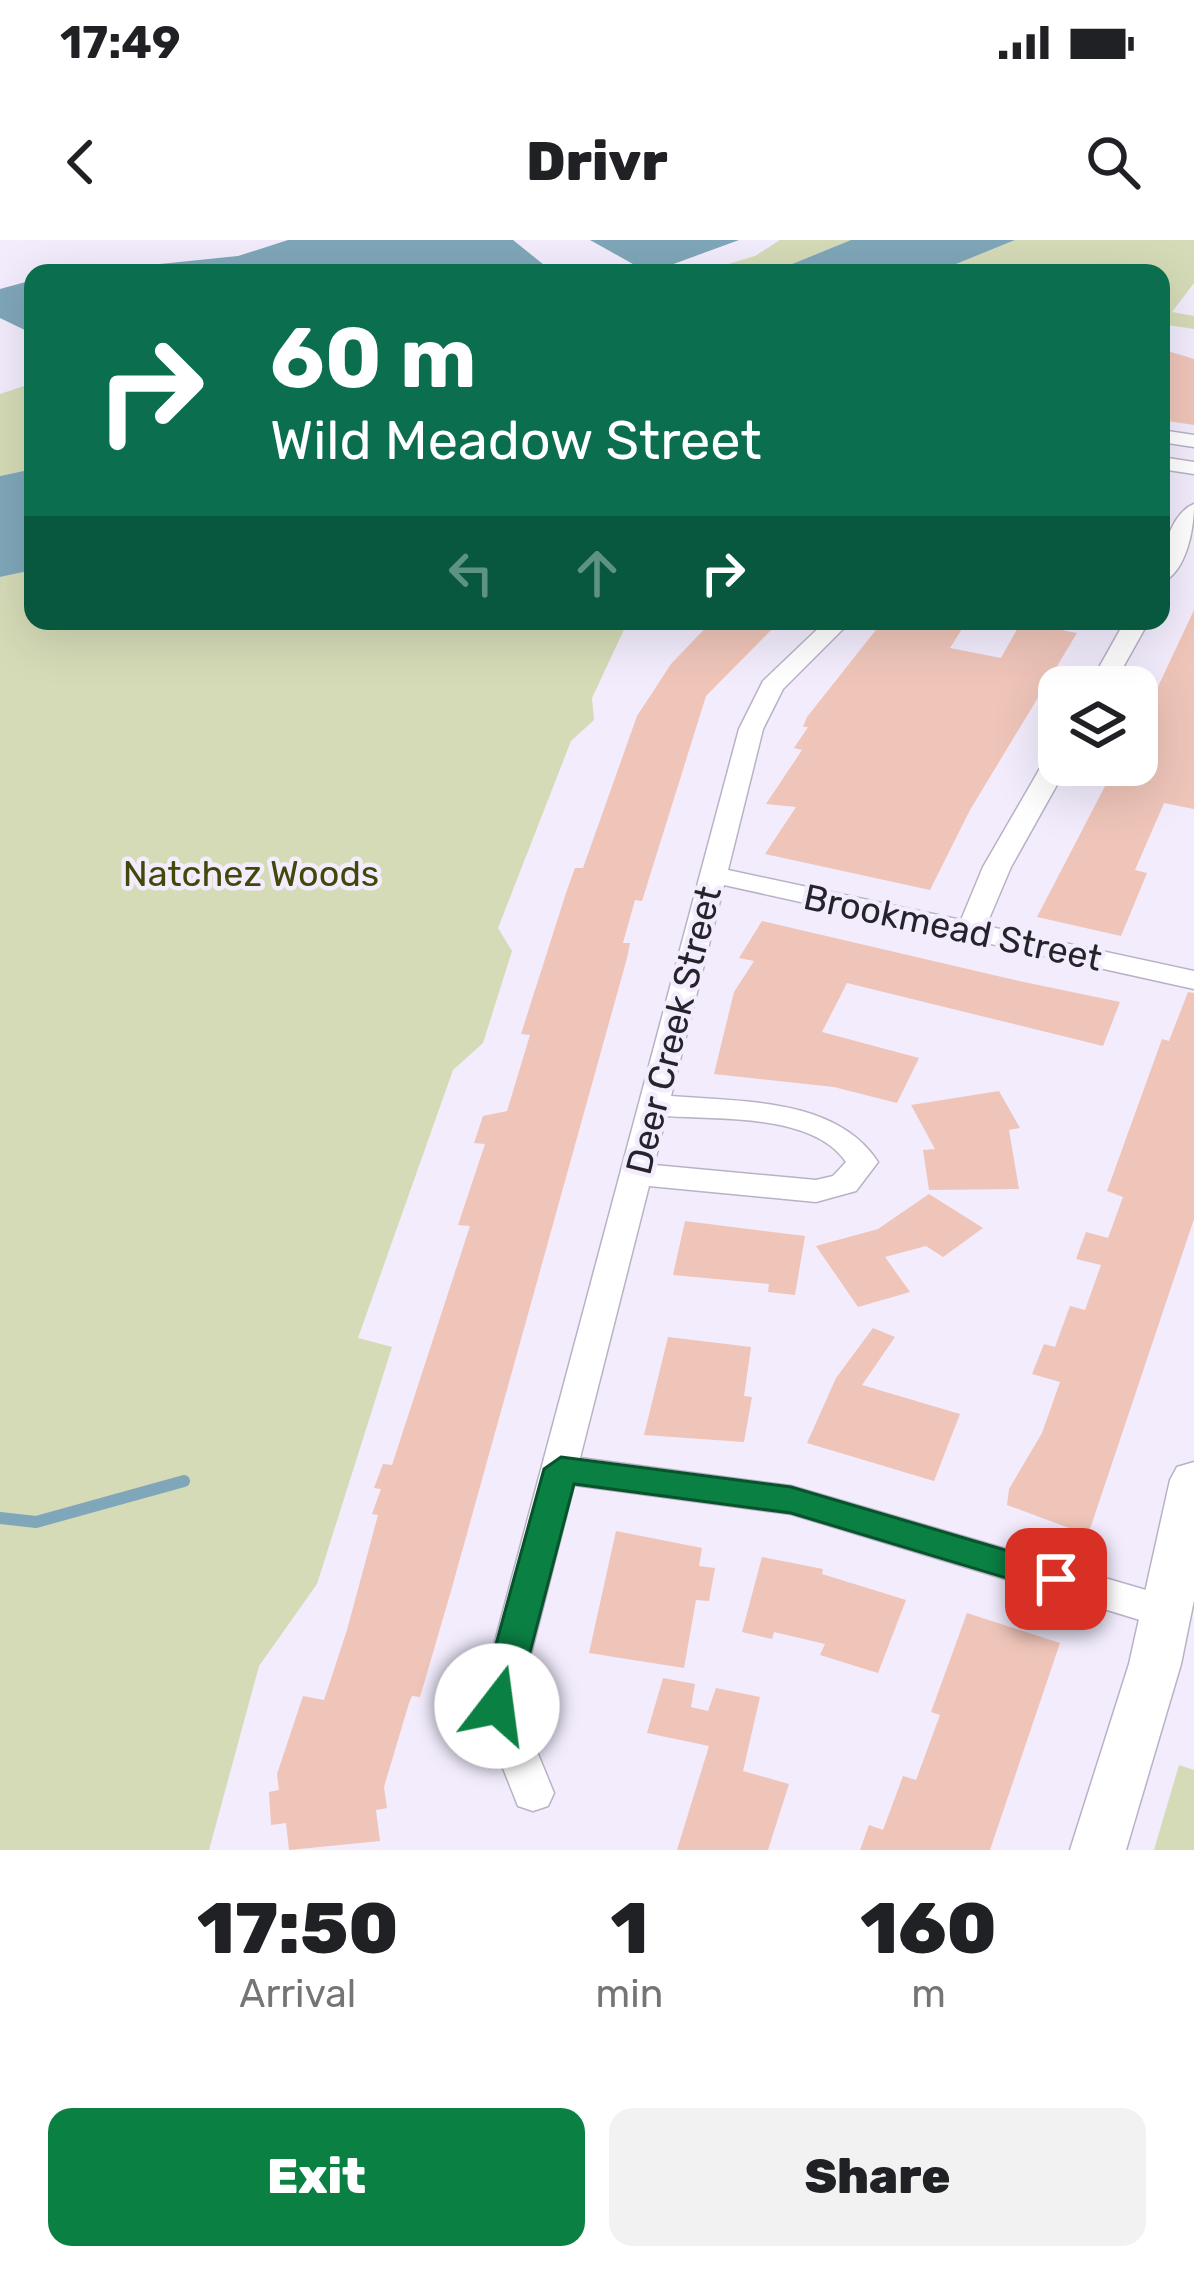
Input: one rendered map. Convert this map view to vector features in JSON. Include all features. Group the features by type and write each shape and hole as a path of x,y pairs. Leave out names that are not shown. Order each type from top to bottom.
{"street":[{"path":"1170,558 1194,510"},
{"name":"Deer Creek Street","path":"532,1793 497,1706 657,1106 712,874 760,708 797,656 828,630"},
{"path":"1112,666 1132,630"},
{"path":"970,929 997,867 1043,786"},
{"name":"Brookmead Street","path":"712,874 1194,980"},
{"path":"637,1174 816,1191 840,1186 856,1176 862,1162 857,1147 842,1133 813,1123 657,1106"},
{"path":"561,1469 791,1500 1163,1611"},
{"path":"1098,1850 1155,1664 1194,1480"}],"green space":[{"path":"780,240 851,240 792,264 728,264 755,256"},
{"path":"1015,240 1194,240 1194,283 1172,312 1194,316 1194,329 1170,325 1170,264 956,264"},
{"path":"24,386 24,471 0,476 0,394"},
{"name":"Natchez Woods","path":"24,572 24,630 624,630 592,698 594,720 571,741 498,928 512,951 483,1043 453,1070 358,1338 392,1347 317,1584 259,1666 209,1850 0,1850 0,577"},
{"path":"1179,1765 1194,1770 1194,1850 1154,1850"}],"water":[{"path":"288,240 513,240 543,264 160,264 238,256"},
{"path":"590,240 739,240 674,264 633,264"},
{"path":"851,240 1015,240 956,264 792,264"},
{"path":"24,282 24,330 0,318 0,289"},
{"path":"24,471 24,572 0,577 0,476"}],"building":[{"path":"1170,352 1194,359 1194,425 1170,421"},
{"path":"1194,610 1194,809 1164,803 1135,870 1147,873 1121,936 1037,917 1105,786 1158,786 1158,687"},
{"path":"703,630 771,630 706,696 642,901 635,900 623,943 630,943 627,958 451,1591 420,1697 412,1696 409,1703 384,1787 387,1808 376,1810 380,1841 289,1850 286,1823 271,1825 269,1792 279,1790 277,1774 303,1696 324,1700 347,1630 378,1515 372,1514 381,1489 374,1488 383,1464 392,1465 470,1226 458,1225 485,1144 474,1143 483,1116 507,1111 530,1035 521,1034 575,868 583,868 637,716 671,664"},
{"path":"876,630 961,630 950,648 1001,658 1017,630 1077,633 1057,666 1038,666 1038,698 970,810 930,890 765,854 796,807 766,804 802,750 794,748 808,727 803,727"},
{"path":"762,921 1120,1002 1103,1046 847,983 822,1032 919,1058 897,1103 834,1087 714,1074 734,992 754,961 739,958"},
{"path":"1188,992 1194,993 1194,1219 1088,1535 1007,1505 1009,1489 1042,1433 1060,1382 1032,1374 1044,1344 1055,1347 1070,1306 1085,1310 1101,1265 1076,1259 1086,1232 1108,1238 1123,1197 1107,1191 1162,1039 1169,1041"},
{"path":"999,1091 1020,1128 1009,1130 1019,1189 929,1190 923,1150 935,1149 911,1105"},
{"path":"929,1194 983,1228 943,1257 926,1246 885,1257 910,1292 858,1307 816,1246 878,1229"},
{"path":"685,1221 805,1236 795,1295 768,1292 769,1284 673,1275"},
{"path":"873,1328 895,1337 862,1385 960,1414 934,1481 807,1443 836,1378"},
{"path":"668,1337 751,1347 744,1396 752,1397 744,1442 644,1435"},
{"path":"616,1531 702,1548 699,1566 715,1568 709,1601 696,1600 684,1668 589,1653"},
{"path":"762,1557 823,1569 822,1574 906,1600 878,1673 820,1655 825,1644 774,1632 772,1639 742,1632"},
{"path":"967,1613 1060,1643 990,1850 860,1850 869,1825 883,1830 903,1776 916,1780 940,1715 931,1712"},
{"path":"663,1678 695,1684 691,1707 708,1711 716,1688 760,1697 743,1771 789,1784 768,1850 677,1850 709,1746 647,1733"}],"waterway":[{"path":"0,1518 36,1522 184,1481"}],"route":[{"path":"497,1706 561,1469 791,1500 1056,1579"}]}
